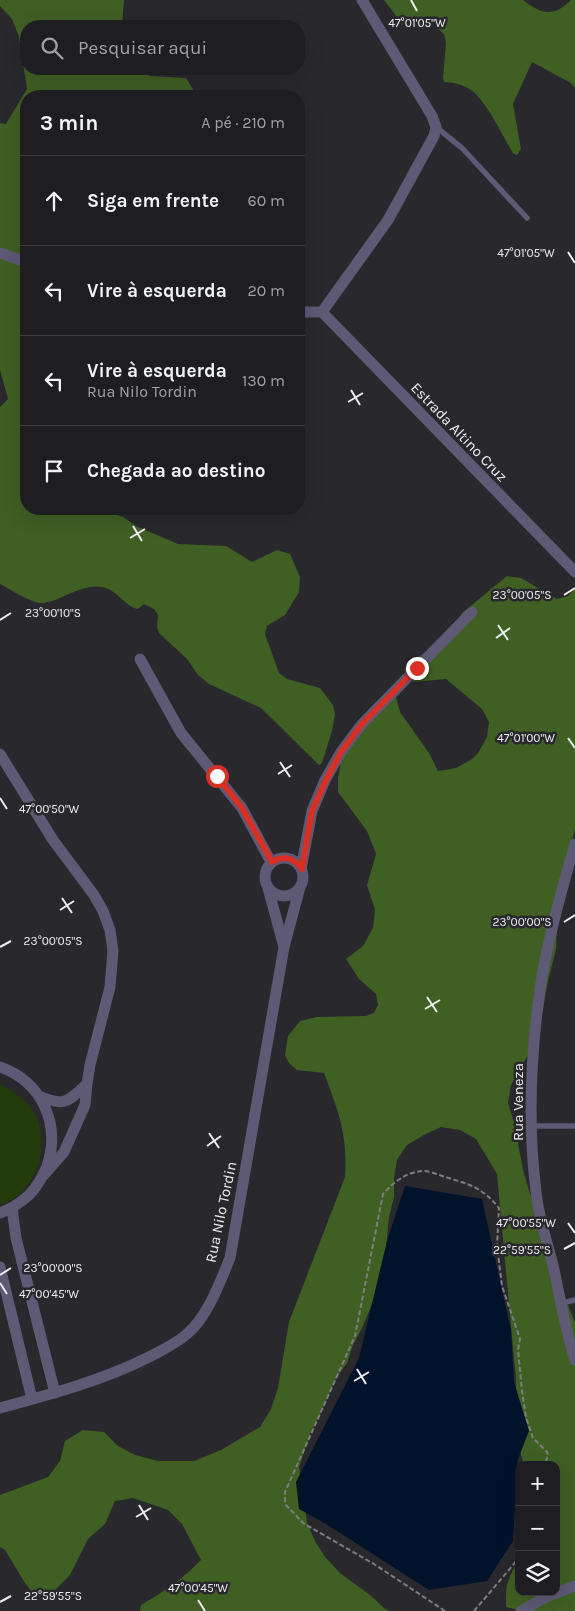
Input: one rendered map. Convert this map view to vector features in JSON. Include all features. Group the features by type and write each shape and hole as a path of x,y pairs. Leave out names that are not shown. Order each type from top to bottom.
{"street":[{"path":"305,312 322,312 388,220 434,136 436,127 432,116 362,0"},
{"path":"0,253 20,260"},
{"name":"Estrada Altino Cruz","path":"322,312 575,572"},
{"path":"302,869 293,860 286,858 280,858 272,862 264,876 268,888 278,896 284,897 290,896 300,888 312,811 341,752 362,724 472,612"},
{"path":"140,659 181,733 242,808 272,862"},
{"path":"0,754 52,840 104,911 110,930 113,951 110,987 86,1084 85,1105 64,1152 30,1194 12,1208 0,1213"},
{"name":"Rua Veneza","path":"575,844 557,906 542,976 533,1054 532,1126 536,1193 562,1303 567,1333 575,1360"},
{"name":"Rua Nilo Tordin","path":"268,888 284,947"},
{"name":"Rua Nilo Tordin","path":"0,1408 55,1393 126,1369 166,1348 188,1333 206,1310 218,1288 230,1258 284,947 300,888"},
{"path":"0,1067 10,1071 26,1082 39,1096 48,1113 52,1132 51,1154 43,1176"},
{"path":"39,1096 52,1102 61,1102 68,1100 86,1084"},
{"path":"12,1208 16,1238 55,1393"},
{"path":"0,1267 32,1399"},
{"path":"521,1611 548,1596 575,1586"}],"lane":[{"path":"436,127 462,148 527,218"},
{"path":"532,1126 575,1126"},
{"path":"562,1303 575,1300"}],"path":[{"path":"445,1611 374,1564 303,1522 285,1504 285,1492 355,1336 383,1194 394,1182 404,1176 424,1171 475,1186 491,1198 499,1208 497,1246 502,1286 520,1339 518,1350 526,1417 533,1438 547,1452 546,1461"},
{"path":"474,1611 515,1563"}],"green space":[{"path":"0,0 124,0 122,20 20,20 20,44 12,19 0,6"},
{"path":"384,0 523,0 541,11 553,12 565,6 571,0 575,0 575,88 571,83 532,62 513,104 521,149 517,155 513,153 477,95 462,85 444,82 446,42 444,34 437,28 440,23 428,17 403,25"},
{"path":"25,75 149,75 186,78 193,90 26,90"},
{"path":"20,101 20,515 117,515 136,526 178,544 226,546 252,562 277,550 290,554 300,577 299,592 285,615 267,626 265,634 279,673 287,679 320,688 333,705 335,714 332,731 322,763 319,765 261,708 209,684 198,675 187,659 159,633 157,627 158,615 154,609 144,604 138,609 133,608 113,591 102,587 94,586 50,602 38,603 0,584 0,407 8,399 0,370 0,123 6,124"},
{"path":"507,576 521,578 557,599 568,596 575,589 575,828 558,906 556,949 539,1031 531,1050 511,1085 508,1103 514,1122 523,1170 556,1280 562,1289 575,1323 575,1611 522,1611 506,1607 508,1583 515,1567 515,1596 560,1596 560,1461 523,1461 519,1448 516,1430 516,1380 497,1174 476,1139 460,1130 441,1127 407,1145 397,1160 384,1268 362,1328 353,1345 347,1363 336,1378 311,1432 299,1467 307,1523 325,1557 340,1573 389,1611 140,1611 141,1605 172,1585 201,1560 182,1524 168,1510 133,1498 115,1501 105,1524 88,1539 70,1575 55,1590 37,1598 25,1583 5,1550 0,1547 0,1495 48,1477 60,1461 65,1441 83,1430 104,1432 118,1446 135,1455 158,1461 194,1461 221,1450 260,1427 271,1409 278,1388 289,1322 345,1177 346,1162 341,1123 324,1073 297,1070 289,1063 285,1055 288,1036 300,1021 317,1017 366,1016 374,1013 378,1005 376,994 359,979 346,959 363,946 373,928 375,910 367,885 376,854 367,831 338,792 338,778 342,756 350,733 396,697 400,712 429,753 438,771 456,768 472,759 478,753 487,737 489,722 482,709 446,679 414,682 406,676 404,669 419,656 445,643 462,613"},
{"path":"0,1084 10,1089 33,1111 39,1124 41,1152 38,1166 24,1190 13,1199 0,1205"}],"water":[{"path":"405,1186 482,1199 511,1331 514,1382 529,1431 518,1461 515,1461 513,1541 487,1581 429,1590 326,1524 299,1509 296,1482 359,1358 387,1241"}],"route":[{"path":"217,776 236,798 272,862 280,858 286,858 293,860 302,869 312,811 341,752 362,724 417,668"}]}
